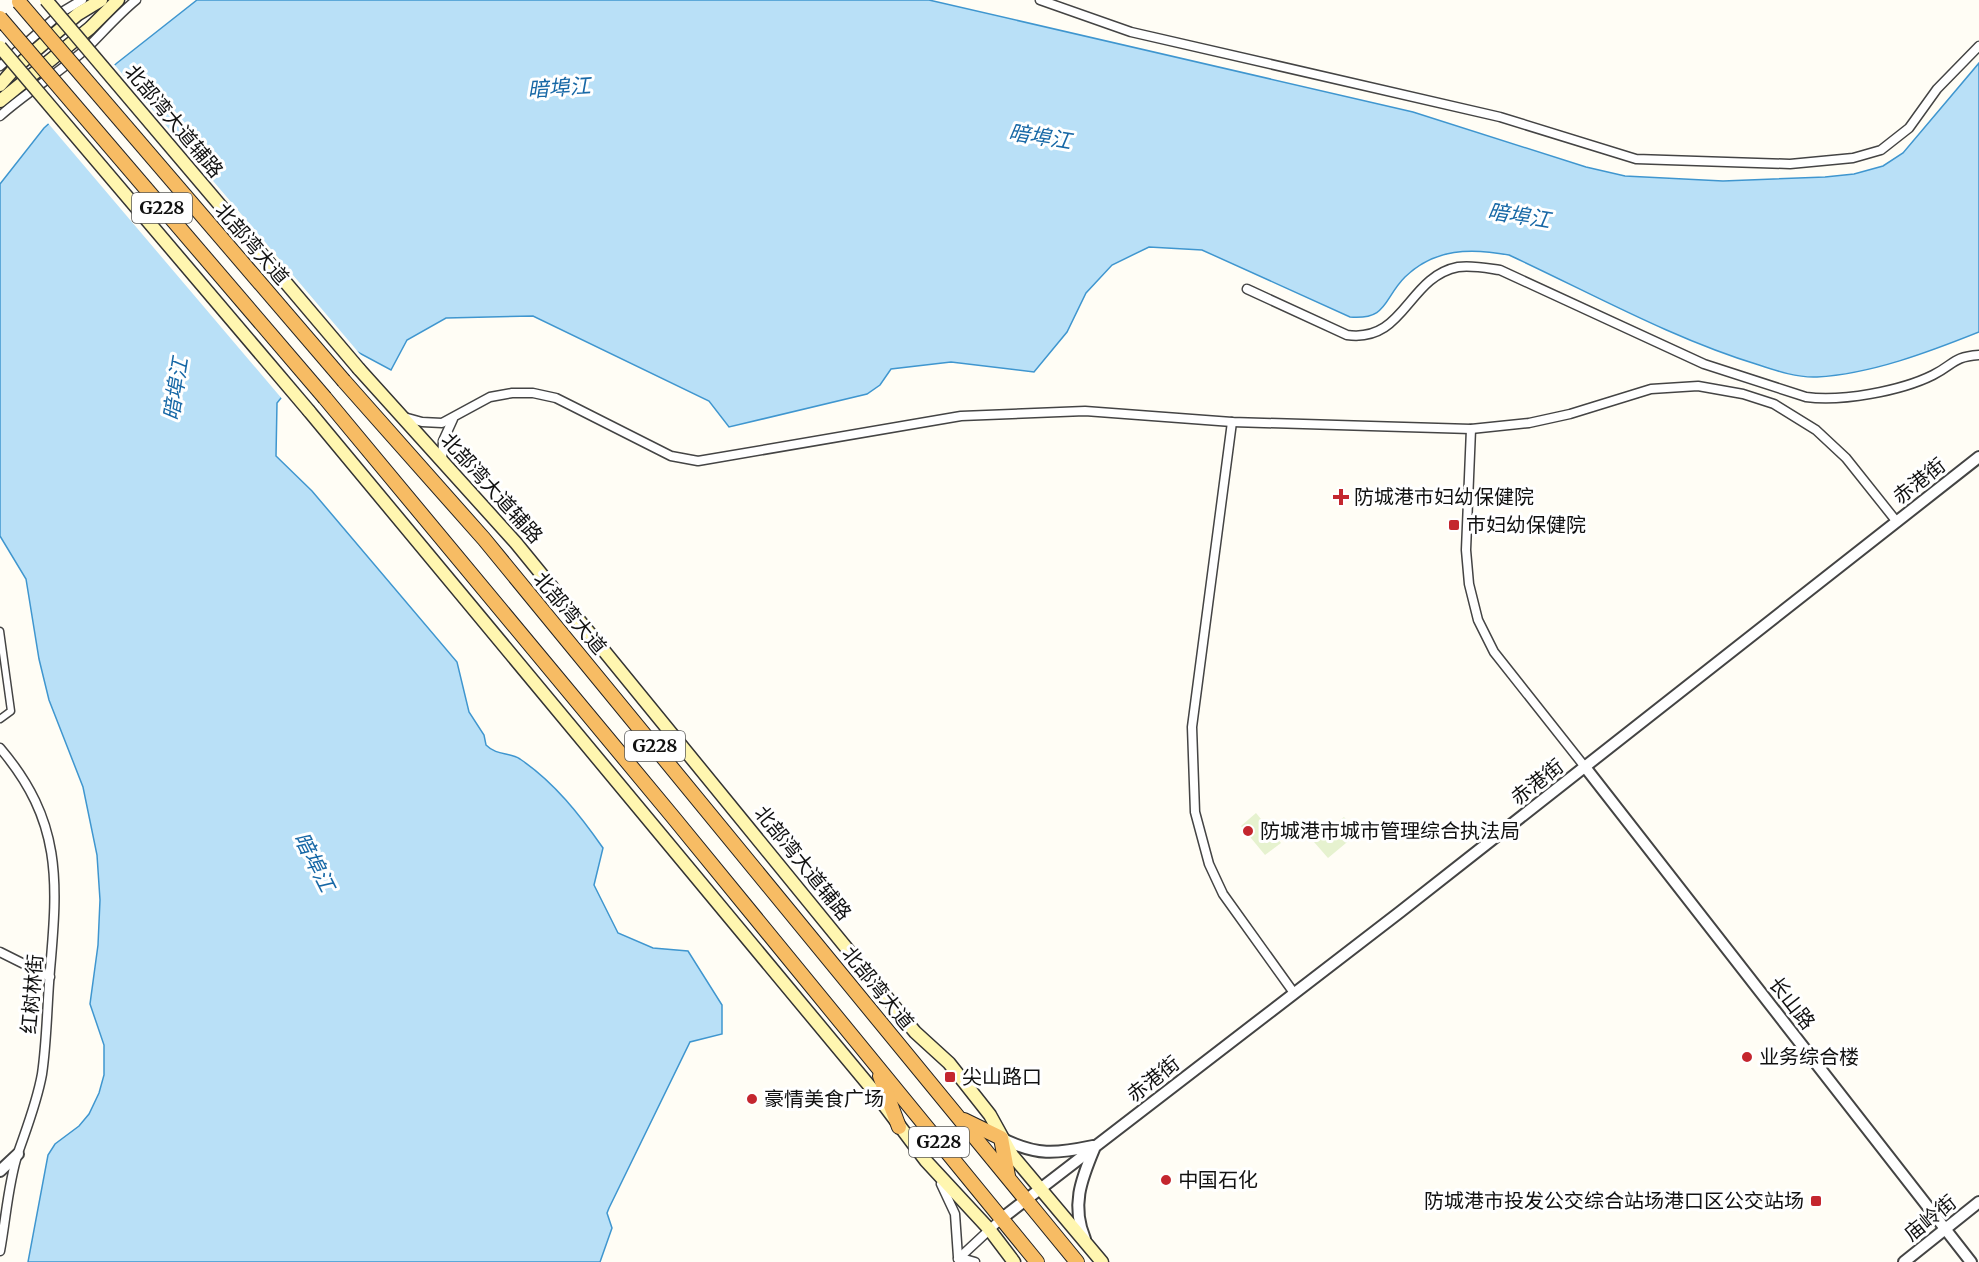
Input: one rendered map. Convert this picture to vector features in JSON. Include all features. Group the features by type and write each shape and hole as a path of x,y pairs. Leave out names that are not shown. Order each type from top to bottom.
{"highway":[{"name":"北部湾大道","path":"18,0 344,381 484,539 1077,1262"},
{"name":"G228","path":"0,17 325,398 1037,1262"},
{"path":"876,1066 899,1126"},
{"path":"959,1118 1001,1138 1008,1177"},
{"path":"1020,1242 1025,1262"}],"main road":[{"name":"北部湾大道辅路","path":"46,0 359,369 516,543 915,1032 949,1063 990,1115 1001,1138 1102,1262"},
{"path":"0,85 78,14 101,0"},
{"path":"0,101 90,28 118,0"},
{"path":"0,47 309,411 864,1080 926,1161 989,1229 1014,1262"}],"street":[{"path":"0,66 62,12 81,0"},
{"path":"0,116 32,93 89,45 109,22 136,0"},
{"path":"1040,0 1131,32 1500,117 1636,159 1790,164 1853,158 1881,150 1909,128 1937,89 1979,46"},
{"path":"1247,289 1347,335 1358,336 1383,331 1423,286 1442,273 1458,267 1478,266 1500,270 1704,364 1806,398 1823,400 1871,393 1933,375 1961,356 1979,355"},
{"path":"401,416 432,423 453,419 470,406 490,397 512,393 533,393 556,398 574,406 671,456 698,461 961,416 1085,411 1232,422 1471,429 1539,421 1651,389 1698,386 1743,394 1774,404 1816,430 1846,458 1897,522"},
{"path":"442,461 444,441 453,419"},
{"path":"1232,422 1192,726 1195,812 1209,864 1223,894 1294,993"},
{"path":"1471,429 1466,550 1469,584 1478,620 1494,652 1585,767"},
{"name":"赤港街","path":"1001,1219 1585,767 1979,457"},
{"path":"0,631 11,711 0,719"},
{"name":"红树林街","path":"0,748 25,780 44,820 55,867 55,915 42,1074 3,1213 0,1251"},
{"name":"长山路","path":"1585,767 1971,1262"},
{"path":"0,952 50,977"},
{"path":"1001,1138 1033,1152 1054,1154 1096,1146"},
{"path":"1087,1244 1078,1223 1077,1205 1082,1178 1096,1146"},
{"path":"0,1171 18,1154"},
{"path":"926,1161 947,1193 955,1214 958,1259"},
{"name":"庙岭街","path":"1904,1262 1979,1202"},
{"path":"958,1259 1001,1219"},
{"path":"958,1259 975,1262"}],"green space":[{"path":"1256,813 1281,843 1265,855 1241,826"},
{"path":"1344,817 1358,833 1328,858 1314,842"}],"water":[{"name":"暗埠江","path":"197,0 929,0 1413,112 1586,167 1625,176 1723,181 1825,177 1854,174 1883,166 1903,153 1979,63 1979,332 1879,367 1837,375 1802,376 1773,370 1695,342 1509,255 1467,251 1441,255 1417,267 1405,277 1378,311 1372,315 1350,317 1202,250 1149,247 1112,265 1086,293 1067,332 1034,372 951,362 891,369 880,385 867,394 729,427 709,401 533,316 446,318 407,340 391,370 352,349 320,349 277,403 276,456 312,491 457,662 469,712 484,735 486,745 494,751 520,759 544,778 576,811 603,848 594,885 618,933 653,948 688,951 722,1005 722,1034 690,1042 609,1208 607,1213 612,1228 600,1262 28,1262 48,1155 55,1144 79,1126 89,1114 104,1075 104,1045 90,1004 98,945 100,900 97,855 83,787 49,700 39,659 26,579 0,536 0,184 44,128 117,63"}],"pier":[{"path":"113,63 365,360 351,352 321,352 283,400 47,122"}],"place":[{"name":"防城港市妇幼保健院","path":"1341,497"},
{"name":"巿妇幼保健院","path":"1454,525"},
{"name":"防城港市城市管理综合执法局","path":"1248,831"},
{"name":"业务综合楼","path":"1747,1057"},
{"name":"尖山路口","path":"950,1077"},
{"name":"豪情美食广场","path":"752,1099"},
{"name":"中国石化","path":"1166,1180"},
{"name":"防城港市投发公交综合站场港口区公交站场","path":"1816,1201"}]}
